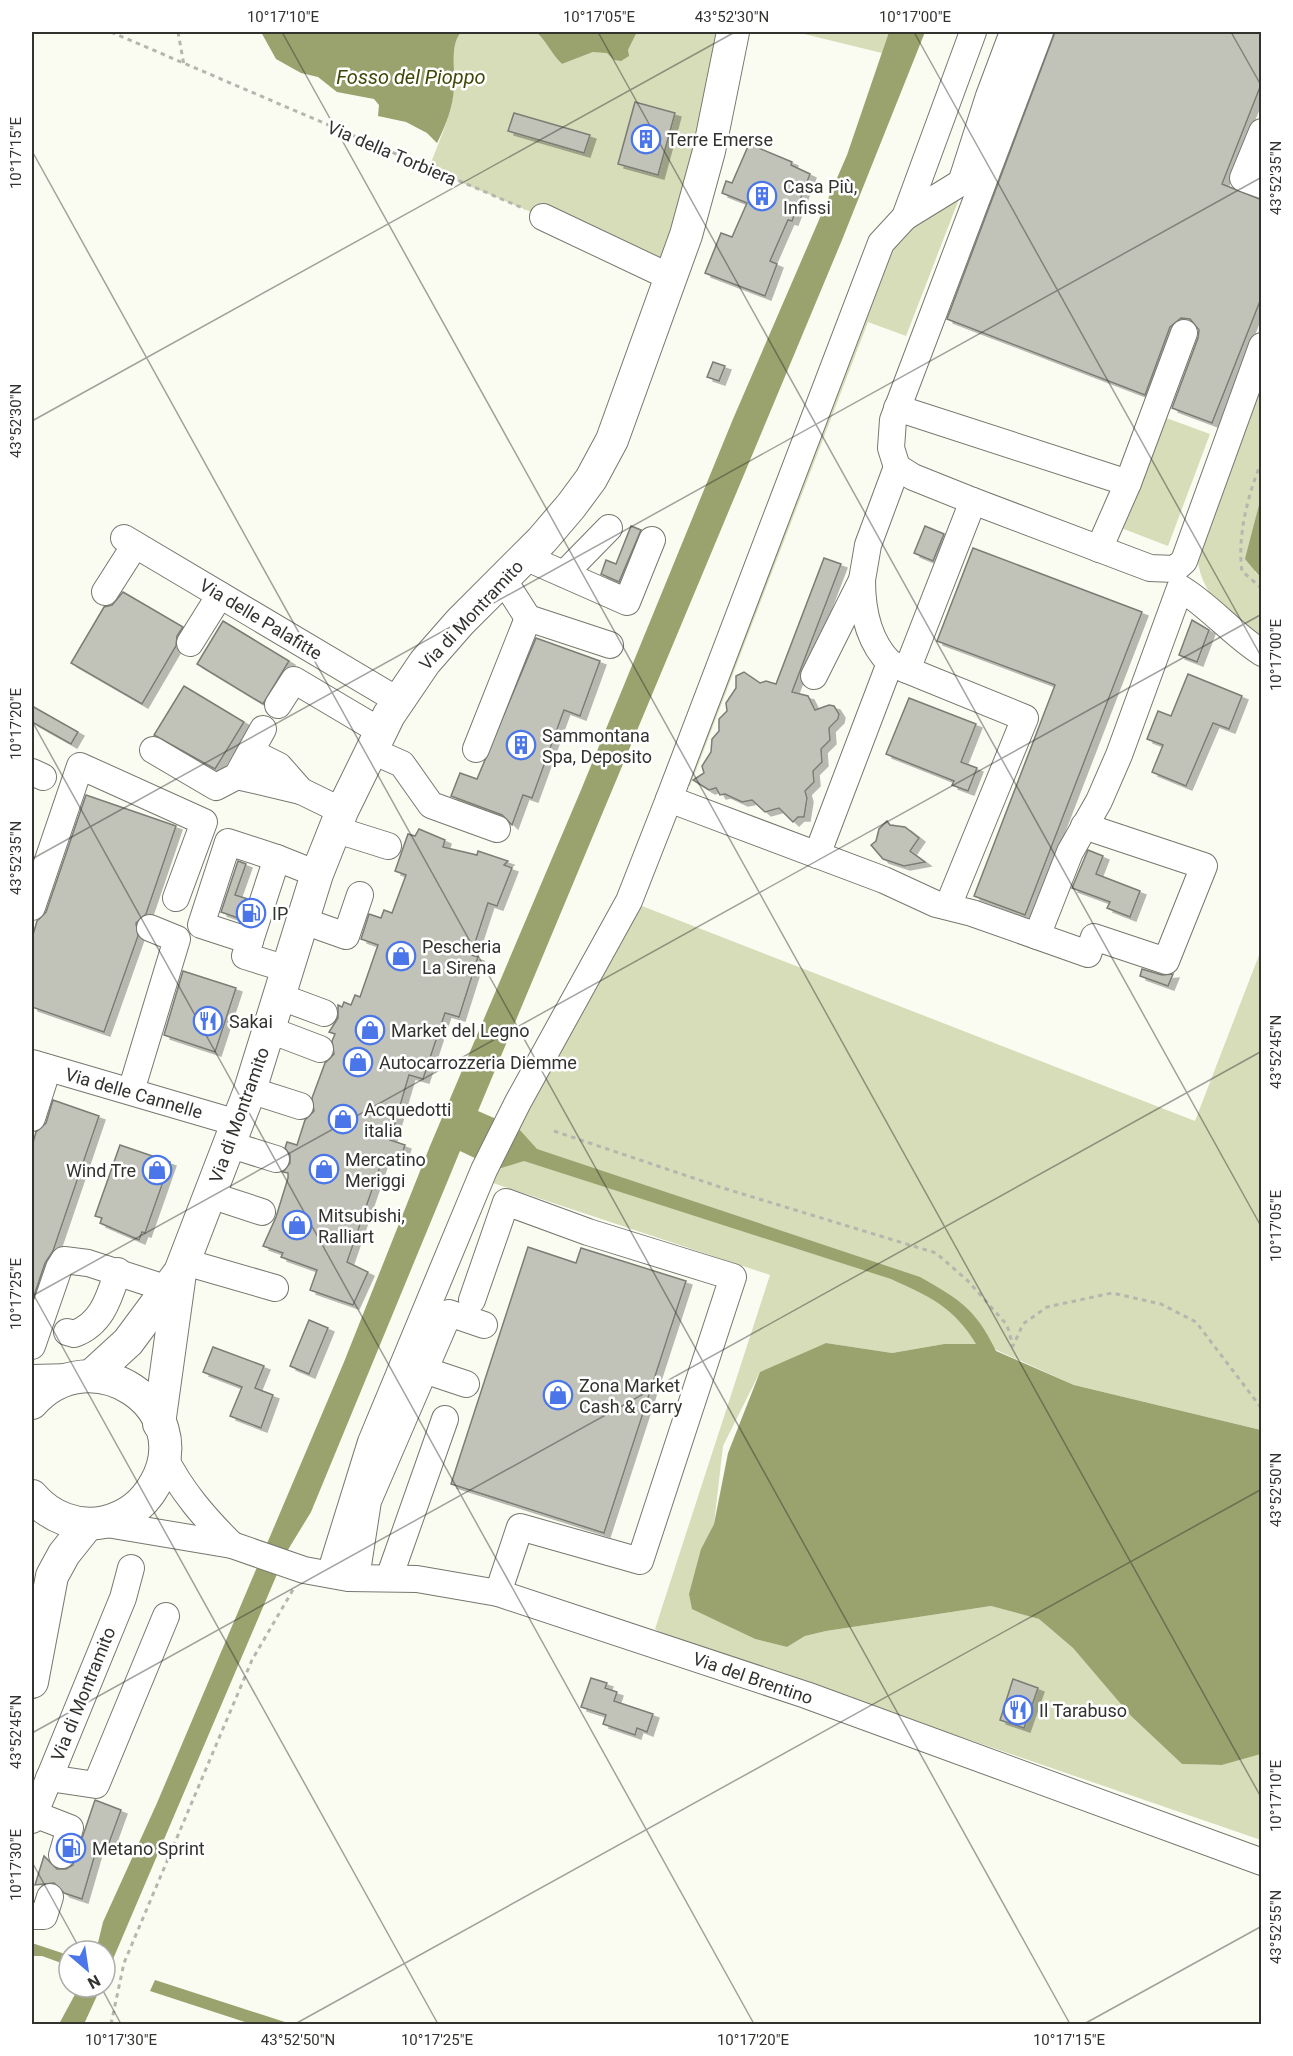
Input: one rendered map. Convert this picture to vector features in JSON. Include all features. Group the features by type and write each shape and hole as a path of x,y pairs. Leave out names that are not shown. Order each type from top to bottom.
{"main road":[{"name":"Via di Montramito","path":"32,1403 54,1384 82,1376 124,1347 178,1274 250,1090 317,874 338,820 375,740 397,700 425,662 571,506 599,466 612,440 672,278 709,151 733,32"},
{"name":"Via di Montramito","path":"32,1682 52,1576 64,1554 94,1523 124,1515 144,1500 157,1480 164,1456 159,1424 178,1274"},
{"name":"Via di Montramito","path":"82,1376 116,1380 133,1389 147,1402 159,1424"},
{"path":"32,1496 49,1512 61,1518 94,1523"}],"street":[{"path":"905,217 973,32"},
{"path":"948,906 1025,717 898,667 879,651 869,629 862,580 868,545 897,467 891,439 897,408 988,166 1013,32"},
{"path":"962,180 1000,100 1040,32"},
{"path":"952,84 1000,100"},
{"path":"1262,132 1243,178 1262,185"},
{"path":"330,1574 371,1442 484,1170 629,901 881,243 905,217 988,166"},
{"path":"543,217 672,278"},
{"path":"1099,549 1128,483 1184,333"},
{"path":"1037,936 1070,852 1099,801 1119,755 1176,579 1262,346"},
{"path":"897,408 1128,483"},
{"path":"897,467 913,477 1176,579 1244,642 1262,653"},
{"path":"817,855 973,501"},
{"path":"564,574 609,528"},
{"path":"525,557 627,602 652,540"},
{"name":"Via delle Palafitte","path":"105,592 129,542 397,700"},
{"path":"503,579 528,618 609,645"},
{"path":"814,676 862,580"},
{"path":"190,643 220,595"},
{"path":"476,749 528,618"},
{"path":"278,705 294,680 375,740 402,764 431,805 498,829"},
{"path":"153,750 216,787 237,776 263,729"},
{"path":"251,752 279,766 301,791 338,820 388,846"},
{"path":"32,907 80,766 204,822 176,897"},
{"path":"237,776 301,791"},
{"path":"669,799 948,906 1088,954 1094,937 1166,961 1204,866 1084,826"},
{"path":"250,940 201,925 228,842 317,874"},
{"path":"277,858 244,956 324,1013"},
{"path":"301,920 346,936 360,895"},
{"path":"131,1091 177,939 150,928"},
{"path":"270,1030 320,1049"},
{"path":"32,1118 40,1066"},
{"name":"Via delle Cannelle","path":"40,1066 131,1091 232,1134 276,1159"},
{"path":"250,1090 300,1106"},
{"path":"210,1195 262,1212"},
{"path":"472,1300 506,1202 588,1232 732,1277 640,1562 520,1527 498,1593"},
{"path":"32,1346 59,1268 64,1260 80,1261 118,1271 178,1274 275,1288"},
{"path":"67,1332 74,1334 94,1323 107,1302 118,1271"},
{"path":"356,1578 368,1501 449,1312 484,1325"},
{"path":"424,1370 466,1384"},
{"path":"32,1378 82,1376"},
{"path":"389,1578 445,1419"},
{"name":"Via del Brentino","path":"164,1456 176,1480 194,1504 238,1548"},
{"name":"Via del Brentino","path":"94,1523 238,1548 304,1570 356,1578 417,1579 498,1593 806,1695 1262,1862"},
{"name":"Via di Montramito","path":"33,1817 123,1598 131,1568"},
{"path":"49,1778 96,1785 166,1616"},
{"path":"33,1817 70,1828 62,1855"},
{"path":"32,1916 44,1916 50,1898"}],"path":[{"name":"Via della Torbiera","path":"111,32 543,217"},
{"path":"178,32 184,65"},
{"path":"1262,461 1247,513 1239,554 1242,572 1262,589"},
{"path":"554,1131 723,1188 936,1253 968,1281 1007,1325 1013,1346 1023,1324 1047,1307 1112,1293 1161,1304 1196,1322 1262,1409"},
{"path":"111,2025 124,1963 252,1660 304,1570"}],"shaded area":[{"path":"461,32 536,32 562,64 593,52 607,52 614,60 628,50 637,32 733,32 672,278 543,217 429,169 451,109 454,87 454,52"},
{"path":"796,32 889,32 882,53"},
{"path":"953,197 959,199 906,336 868,322 690,786 682,783 889,244"},
{"path":"1261,384 1261,497 1253,529 1255,572 1261,578 1261,646 1228,615 1209,592 1199,566 1197,550"},
{"path":"1158,415 1210,434 1168,546 1116,526"},
{"path":"642,906 1195,1121 1261,950 1261,1430 1074,1385 983,1344 944,1344 892,1353 826,1343 760,1372 723,1446 714,1524 701,1549 732,1628 755,1639 787,1647 805,1636 826,1631 991,1606 1039,1619 1073,1648 1131,1716 1182,1764 1222,1765 1261,1754 1261,1840 667,1636 655,1629 770,1275 490,1182 619,934"}],"water":[{"name":"Fosso del Pioppo","path":"261,32 461,32 454,52 452,102 437,143 427,133 406,122 378,116 379,105 374,99 337,92 318,77 301,73 276,59"},
{"path":"536,32 637,32 628,50 629,56 621,61 614,60 607,53 593,52 562,64"},
{"path":"889,32 925,32 842,240 478,1111 519,1129 537,1149 920,1277 946,1292 965,1307 981,1325 996,1351 1074,1385 1261,1430 1261,1754 1222,1765 1182,1764 1131,1716 1073,1648 1039,1619 991,1606 826,1631 805,1636 787,1647 755,1639 692,1609 689,1594 701,1549 714,1524 728,1453 760,1372 826,1343 892,1353 944,1344 976,1344 959,1321 939,1304 891,1279 524,1161 498,1169 460,1151 311,1512 286,1553 117,1950 117,1939 99,1939 103,1922 157,1803 344,1362 430,1146 581,790 733,419 847,155"},
{"path":"1261,497 1262,578 1245,559"},
{"path":"32,1943 57,1951 57,1961 42,1956 32,1956"},
{"path":"155,1980 291,2024 251,2024 150,1991"},
{"path":"73,1999 95,1999 84,2024 59,2024"}],"building":[{"path":"1055,32 1262,32 1262,82 1222,184 1262,200 1262,296 1212,423 1172,408 1198,338 1199,330 1190,319 1181,318 1170,327 1145,395 947,319"},
{"name":"Terre Emerse","path":"635,102 675,113 658,175 618,164"},
{"path":"514,113 590,135 584,153 508,131"},
{"path":"749,144 792,162 791,165 810,174 792,221 788,220 770,261 777,264 765,296 705,273 721,233 732,237 747,203 722,193 726,181 732,183"},
{"path":"713,362 725,366 719,381 707,377"},
{"path":"631,526 641,530 619,582 601,574 606,560 616,564"},
{"path":"925,526 944,534 933,561 914,553"},
{"path":"973,548 1142,612 1025,915 974,896 1055,685 937,641"},
{"path":"824,558 841,564 792,692 808,696 815,710 829,705 834,706 839,714 838,719 829,728 830,740 821,749 822,762 813,771 814,782 805,791 807,798 804,817 798,817 793,822 779,808 765,812 752,800 742,802 725,794 720,795 716,788 709,790 693,780 704,773 702,766 711,752 712,739 719,731 719,719 727,711 726,703 736,688 736,676 744,672 760,683 766,681 776,684"},
{"path":"123,592 183,627 177,636 176,646 142,704 71,663 104,607 112,605"},
{"path":"1192,620 1209,630 1197,662 1179,655"},
{"path":"223,621 289,661 263,704 197,664"},
{"name":"Sammontana Spa, Deposito","path":"536,638 600,661 580,716 564,710 532,798 523,795 512,825 502,815 451,796 460,773 477,779"},
{"path":"1188,674 1242,696 1229,729 1213,723 1186,786 1152,772 1163,745 1147,739 1158,711 1171,716"},
{"path":"184,686 244,722 215,769 154,735"},
{"path":"909,698 976,724 961,762 977,768 968,791 952,785 954,781 886,754"},
{"path":"32,706 78,732 71,744 32,722"},
{"path":"86,795 176,826 146,914 136,923 138,936 104,1032 32,1007 32,938 37,921 46,912"},
{"path":"887,821 890,825 905,827 919,838 910,851 925,862 904,866 883,859 871,845 876,841 879,829"},
{"path":"419,829 445,840 443,847 477,855 478,851 508,861 504,865 512,868 497,906 488,903 471,955 478,957 459,1017 445,1013 423,1079 409,1075 390,1140 405,1145 400,1160 384,1155 347,1262 368,1272 353,1305 310,1290 317,1270 281,1257 283,1253 263,1246 276,1217 288,1178 288,1173 283,1172 290,1163 290,1155 285,1148 287,1142 297,1145 305,1120 314,1111 312,1098 325,1063 334,1054 332,1041 335,1034 329,1032 338,1018 338,1005 342,1007 344,1002 351,1005 355,995 360,997 378,945 361,939 369,914 381,918 384,910 392,913 406,875 395,871 408,834 415,836"},
{"path":"1088,850 1103,856 1096,874 1140,891 1130,917 1107,908 1110,902 1072,888"},
{"path":"238,861 246,864 235,895 248,899 241,919 221,912"},
{"path":"1142,969 1162,975 1173,974 1168,986 1140,976"},
{"path":"183,971 236,988 215,1052 164,1035"},
{"path":"53,1100 99,1116 53,1251 45,1263 32,1302 32,1146 36,1132 46,1123"},
{"path":"120,1145 170,1162 145,1233 142,1232 139,1240 100,1223 102,1218 95,1216"},
{"path":"528,1247 576,1263 581,1248 686,1281 604,1533 451,1484"},
{"path":"309,1320 328,1328 309,1374 290,1366"},
{"path":"213,1347 264,1366 255,1388 273,1395 261,1428 230,1416 242,1387 203,1372"},
{"path":"591,1678 607,1683 605,1688 617,1692 614,1701 653,1714 647,1732 637,1728 635,1735 603,1724 606,1715 581,1707"},
{"path":"1013,1679 1038,1688 1024,1728 1000,1720"},
{"path":"95,1800 121,1810 109,1843 104,1841 100,1852 96,1851 82,1899 64,1893 54,1883 35,1885 44,1856 57,1869 66,1869 73,1865"}],"place":[{"name":"Terre Emerse","path":"646,139"},
{"name":"Casa Più, Infissi","path":"762,196"},
{"name":"Sammontana Spa, Deposito","path":"521,745"},
{"name":"IP","path":"251,913"},
{"name":"Pescheria La Sirena","path":"401,956"},
{"name":"Sakai","path":"208,1021"},
{"name":"Market del Legno","path":"370,1030"},
{"name":"Autocarrozzeria Diemme","path":"358,1062"},
{"name":"Acquedotti italia","path":"343,1119"},
{"name":"Mercatino Meriggi","path":"324,1169"},
{"name":"Wind Tre","path":"157,1170"},
{"name":"Mitsubishi, Ralliart","path":"297,1225"},
{"name":"Zona Market Cash & Carry","path":"558,1395"},
{"name":"Il Tarabuso","path":"1018,1710"},
{"name":"Metano Sprint","path":"71,1848"}]}
